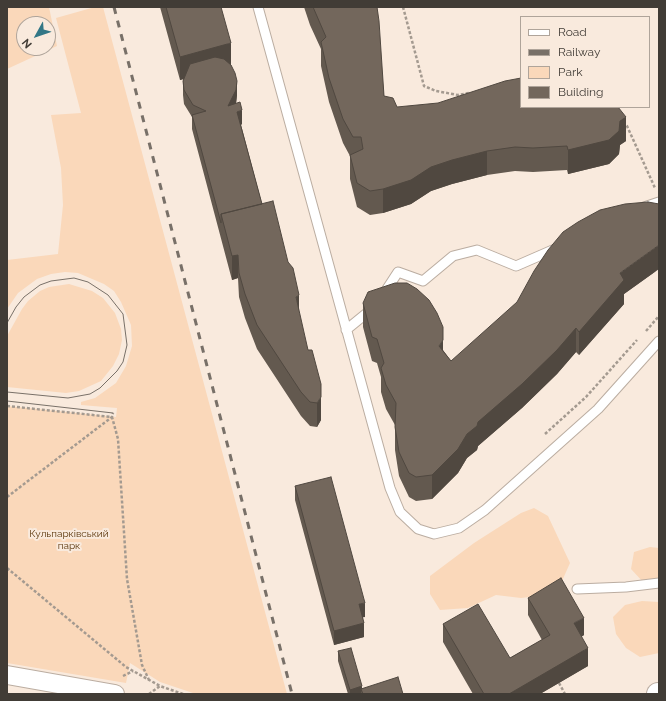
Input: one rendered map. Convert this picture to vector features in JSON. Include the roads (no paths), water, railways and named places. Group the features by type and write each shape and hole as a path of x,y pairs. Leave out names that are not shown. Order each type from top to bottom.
{"street":[{"path":"7,675 115,694"}],"lane":[{"path":"258,7 390,488 400,512 418,529 434,534 459,528 485,510 598,409 659,341"},
{"path":"637,209 659,202"},
{"path":"346,330 379,303 398,272 423,282 452,256 477,250 516,266 554,250 566,241"},
{"path":"577,589 626,587 659,583"}],"tram line":[{"path":"7,323 16,307 24,297 40,285 51,281 74,278 88,282 108,295 123,314 127,345 123,362 117,371 100,388 90,394 68,398 7,392"},
{"path":"7,401 113,413"}],"railway":[{"path":"114,7 292,694"}],"park label":[{"name":"Кульпарківський парк","path":"69,540"}]}
